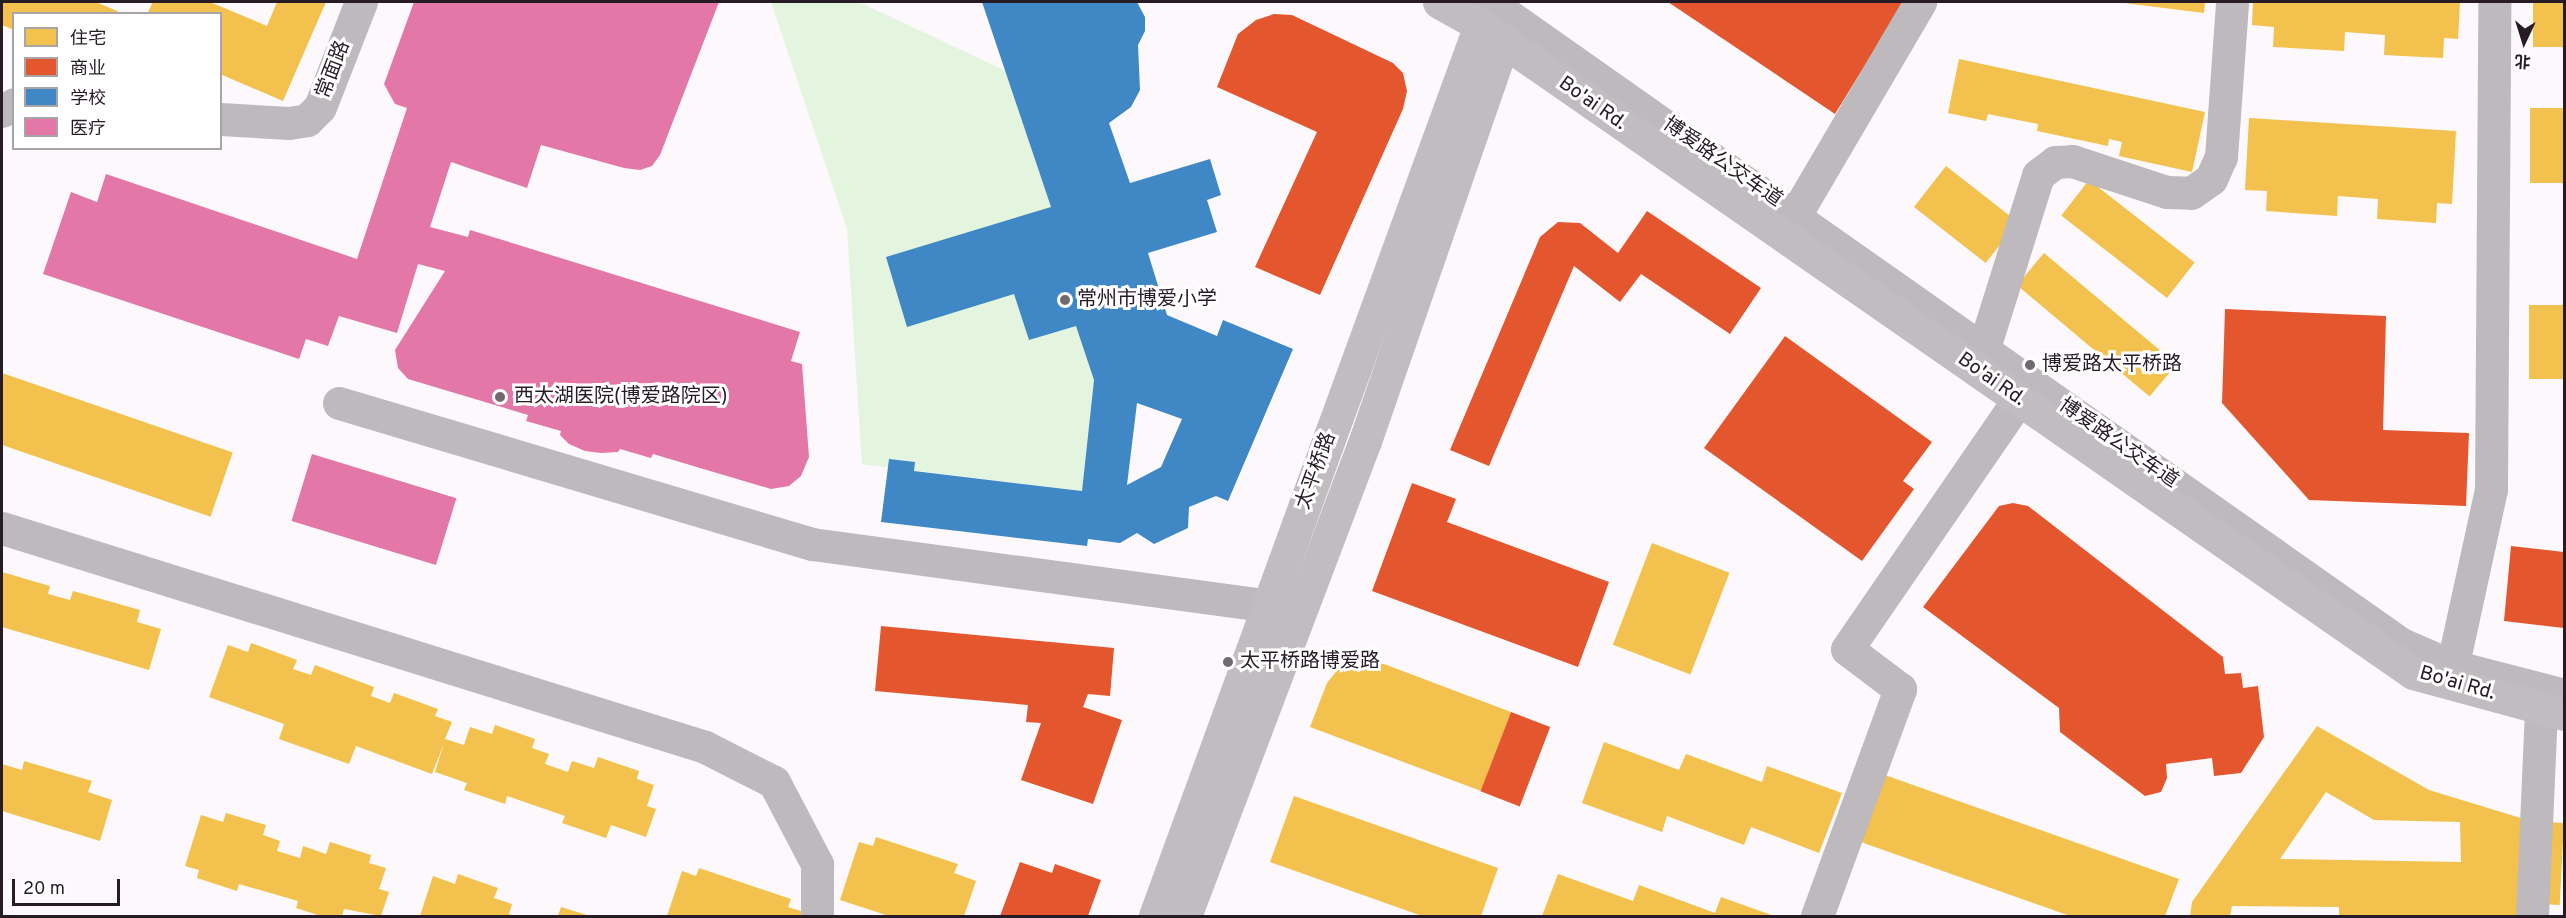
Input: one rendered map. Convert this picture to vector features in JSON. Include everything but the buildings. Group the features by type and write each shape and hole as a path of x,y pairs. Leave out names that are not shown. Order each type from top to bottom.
{"main road":[{"name":"Bo'ai Rd.","path":"1439,2 1499,13 1789,225 1981,360 2019,399 2413,673 2450,674 2557,706"},
{"name":"太平桥路","path":"1155,916 1268,606 1499,13"},
{"path":"1185,916 1365,441 1499,13"}],"street":[{"name":"常面路","path":"222,119 289,123 307,120 320,107 361,2"},
{"path":"1789,225 1920,2"},
{"path":"1981,360 2038,176 2055,162 2072,161 2167,192 2191,193 2211,178 2220,157 2232,2"},
{"path":"2450,674 2491,489 2494,2"},
{"name":"博爱路公交车道","path":"1981,360 2401,644 2450,674"},
{"path":"1817,916 1900,689 1847,649 2019,399"},
{"path":"339,403 812,544 1268,606"},
{"path":"2,528 705,747 774,782 818,864 817,916"},
{"path":"2532,916 2557,706"}],"green space":[{"path":"771,2 859,2 1006,71 1051,207 1041,211 1094,380 1082,491 862,464 847,229"}],"place":[{"name":"常州市博爱小学","path":"1065,300"},
{"name":"博爱路太平桥路","path":"2030,365"},
{"name":"西太湖医院(博爱路院区)","path":"500,397"},
{"name":"太平桥路博爱路","path":"1228,662"}]}
